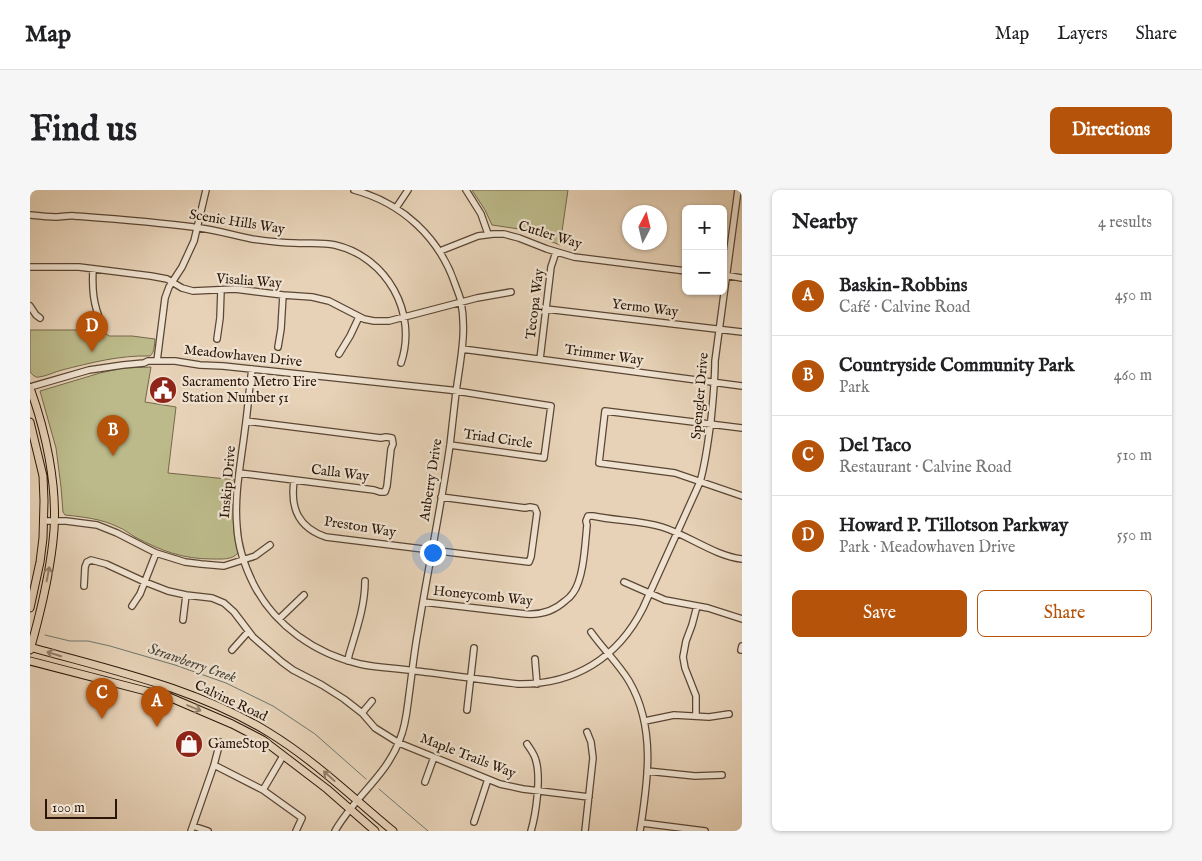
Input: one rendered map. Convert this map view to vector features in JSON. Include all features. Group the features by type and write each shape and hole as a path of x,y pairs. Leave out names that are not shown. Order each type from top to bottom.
{"main road":[{"path":"30,387 51,467 54,502 54,521 48,572 30,648"},
{"path":"30,422 43,476 44,520 40,562 30,608"},
{"name":"Calvine Road","path":"30,648 165,686 227,710 286,743 323,770 356,801 393,831"},
{"name":"Calvine Road","path":"30,661 169,697 232,724 263,740 327,789 375,831"}],"street":[{"path":"156,361 167,292 189,254 198,227 206,190"},
{"name":"Auberry Drive","path":"335,831 349,809 366,792 388,763 399,743 406,717 423,602 450,445 463,333 461,302 451,271 440,251 423,230 396,208 374,196 354,190"},
{"path":"396,208 408,190"},
{"path":"466,190 481,214 488,234"},
{"name":"Spengler Drive","path":"727,263 738,190"},
{"name":"Scenic Hills Way","path":"30,215 45,217 72,216 198,227 254,239 340,246 368,260 386,277 396,294 404,317 406,342 401,363"},
{"name":"Cutler Way","path":"440,251 467,239 488,234 504,234 556,252 589,260 682,271"},
{"name":"Tecopa Way","path":"540,359 551,267 556,252"},
{"name":"Visalia Way","path":"30,267 93,269 152,276 167,279 182,288 193,291 235,289 283,295 312,296 324,299 369,321 379,322 477,298 511,292"},
{"path":"93,269 92,289 96,309 102,324"},
{"path":"727,276 742,278"},
{"path":"217,339 221,290"},
{"path":"278,347 283,295"},
{"name":"Spengler Drive","path":"412,670 518,684 537,684 568,677 598,662 620,643 640,614 700,482 705,464 710,424 723,295"},
{"path":"30,306 40,318"},
{"name":"Yermo Way","path":"546,309 742,332"},
{"path":"339,354 359,317"},
{"name":"Trimmer Way","path":"462,349 742,386"},
{"name":"Meadowhaven Drive","path":"30,387 89,370 156,361 223,366 456,392"},
{"name":"Inskip Drive","path":"252,369 236,503 237,529 244,560 247,571 258,593 279,619 291,631 308,643 348,661 412,670"},
{"name":"Triad Circle","path":"450,445 544,458 551,406 456,392"},
{"path":"742,428 605,411 599,463 670,472 742,496"},
{"name":"Calla Way","path":"239,474 385,492 393,444 392,438 386,437 381,438 246,421"},
{"name":"Preston Way","path":"294,481 292,496 295,509 303,523 316,533 326,537 529,562 536,513 535,508 441,498"},
{"name":"Honeycomb Way","path":"423,602 526,614 545,613 561,605 576,588 581,570 588,516 647,523 664,527 677,533"},
{"path":"44,520 97,525 156,553 184,562 201,564 224,566 256,556 270,545"},
{"path":"677,533 725,555 742,559"},
{"path":"132,606 136,602 156,553"},
{"name":"Maple Trails Way","path":"84,586 85,567 87,562 92,560 106,564 168,591 186,596 212,598 224,603 234,612 248,632 282,662 332,691 362,713 375,728 399,743 500,784 523,789 589,797"},
{"path":"348,661 365,592 364,581"},
{"path":"624,582 670,602 708,608 742,619"},
{"path":"279,619 304,594"},
{"path":"184,620 186,596"},
{"path":"696,716 696,696 685,668 683,657 697,606"},
{"path":"232,650 248,632"},
{"path":"591,632 630,682 645,721 648,743 648,771 640,831"},
{"path":"741,650 742,646"},
{"path":"467,710 474,648"},
{"path":"535,659 537,684"},
{"path":"362,713 372,701"},
{"path":"645,721 674,715 709,717 728,714"},
{"path":"586,831 593,753 588,732"},
{"path":"208,831 192,828 214,766 220,742"},
{"path":"527,744 537,766 535,812 531,831"},
{"path":"262,790 283,756"},
{"path":"425,782 434,757"},
{"path":"214,766 262,790 302,818 296,831"},
{"path":"648,771 695,776 722,775"},
{"path":"474,822 488,779"},
{"path":"642,823 705,831"}],"shaded area":[{"path":"472,190 568,190 560,245 519,229 492,225"},
{"path":"90,327 95,327 109,336 155,339 153,352 150,356 105,360 39,377 35,377 30,372 30,330 87,330"},
{"path":"151,367 145,402 176,407 168,473 237,480 233,516 234,535 238,553 233,557 227,559 202,559 182,556 154,546 112,524 65,515 63,512 56,448 40,391 123,368"}],"waterway":[{"name":"Strawberry Creek","path":"45,635 70,641 88,641 110,646 175,665 226,683 273,706 315,734 366,779"},
{"name":"Strawberry Creek","path":"379,789 428,831"}],"place":[{"name":"Howard P. Tillotson Parkway","path":"92,352"},
{"name":"Sacramento Metro Fire Station Number 51","path":"163,390"},
{"name":"Countryside Community Park","path":"113,456"},
{"name":"Del Taco","path":"102,719"},
{"name":"Baskin-Robbins","path":"157,727"},
{"name":"GameStop","path":"189,744"}]}
